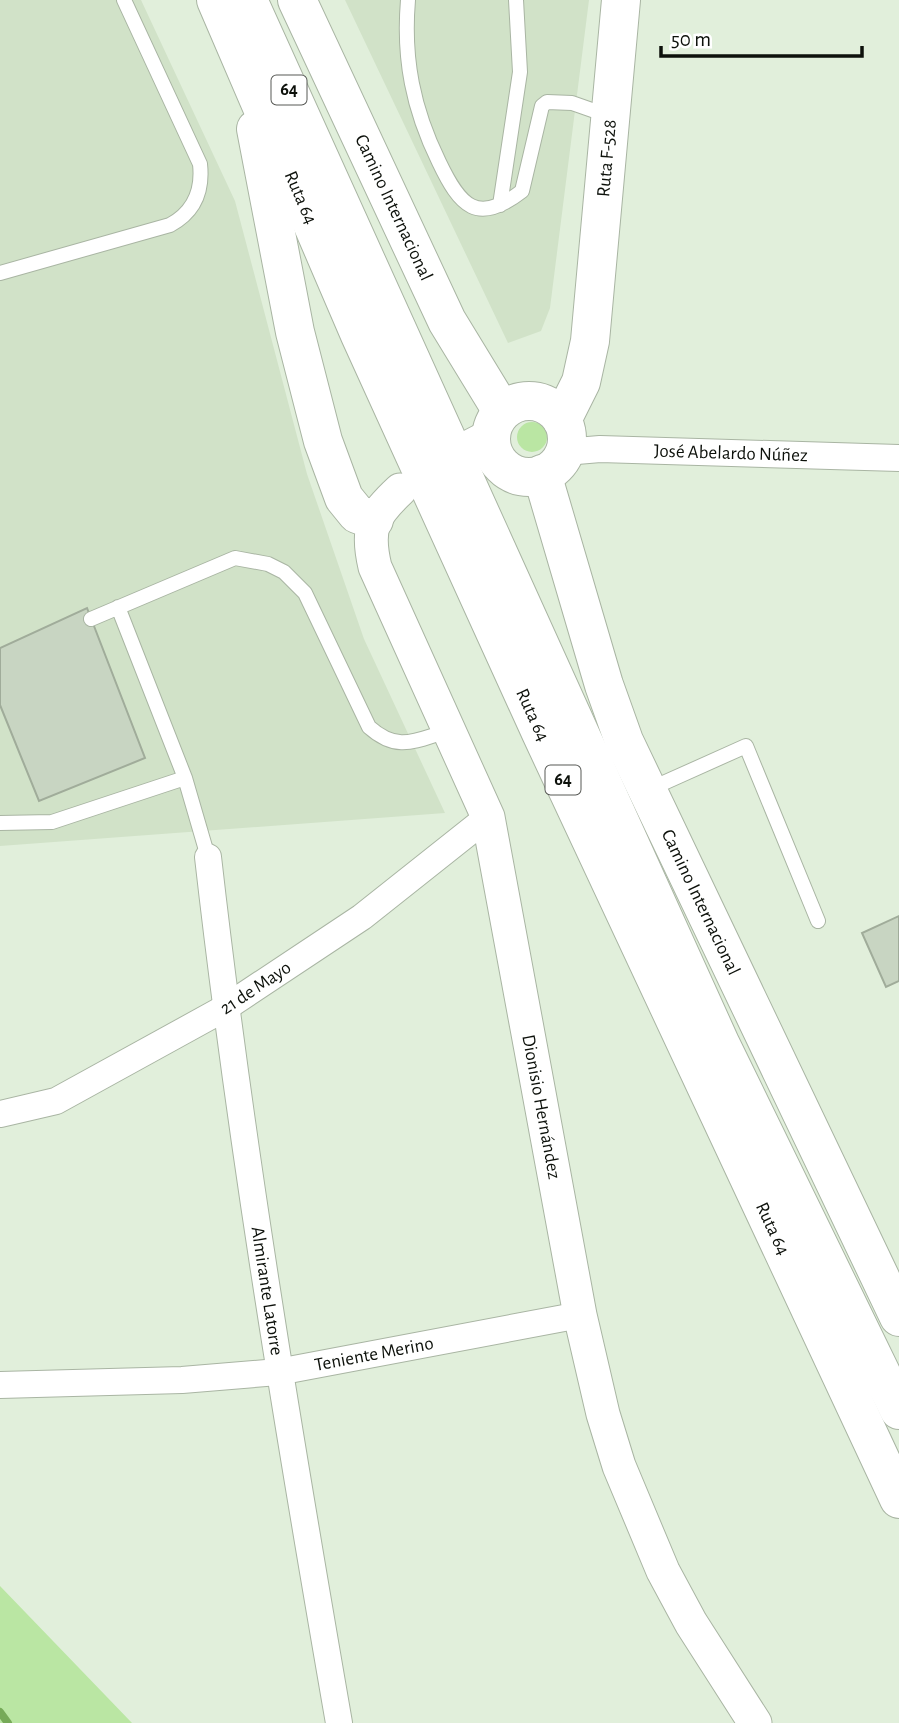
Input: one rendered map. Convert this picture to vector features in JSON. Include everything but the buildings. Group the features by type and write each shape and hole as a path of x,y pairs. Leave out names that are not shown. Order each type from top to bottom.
{"main road":[{"name":"Ruta 64","path":"216,0 242,55 360,335 519,684 899,1499"},
{"name":"Ruta 64","path":"248,0 714,1030 899,1410"},
{"name":"Camino Internacional","path":"298,0 495,424"},
{"name":"Ruta F-528","path":"556,449 586,366 621,0"},
{"path":"242,55 295,332 323,441 344,498 357,514 374,520"},
{"name":"Ruta F-528","path":"495,424 558,374 583,337 590,316"},
{"path":"546,404 556,449 529,477 506,469 497,460 495,424 546,404"},
{"name":"Camino Internacional","path":"556,449 604,685 645,791 899,1317"}],"street":[{"name":"José Abelardo Núñez","path":"556,449 899,458"},
{"path":"374,520 380,509 400,490"},
{"name":"Dionisio Hernández","path":"374,520 369,536 375,567 488,817 580,1315 603,1414 638,1517 691,1623 755,1723"},
{"name":"21 de Mayo","path":"0,1114 57,1101 225,1008 362,917 488,817"},
{"name":"Almirante Latorre","path":"208,857 225,1008 278,1372 339,1723"},
{"name":"Teniente Merino","path":"0,1385 182,1380 278,1372 580,1315"}],"lane":[{"path":"0,272 170,225 180,219 195,202 201,178 200,164 124,0"},
{"path":"408,0 408,69 421,122 451,188 467,205 490,209 522,191 542,106 547,102 572,103 610,116"},
{"path":"500,205 520,72 516,0"},
{"path":"91,619 235,558 268,564 284,572 305,593 362,716 379,736 401,745 448,731"},
{"path":"118,607 185,778 208,857"},
{"path":"645,791 746,746 818,921"},
{"path":"0,823 52,822 185,778"}],"shaded area":[{"path":"0,0 141,0 235,201 307,474 364,639 445,813 0,846"},
{"path":"345,0 589,0 550,308 541,331 508,343"}],"green space":[{"path":"532,422 543,426 547,437 543,448 532,452 521,448 517,437 521,426"},
{"path":"0,1586 132,1723 0,1723"}],"waterway":[{"path":"0,1712 8,1723"}]}
